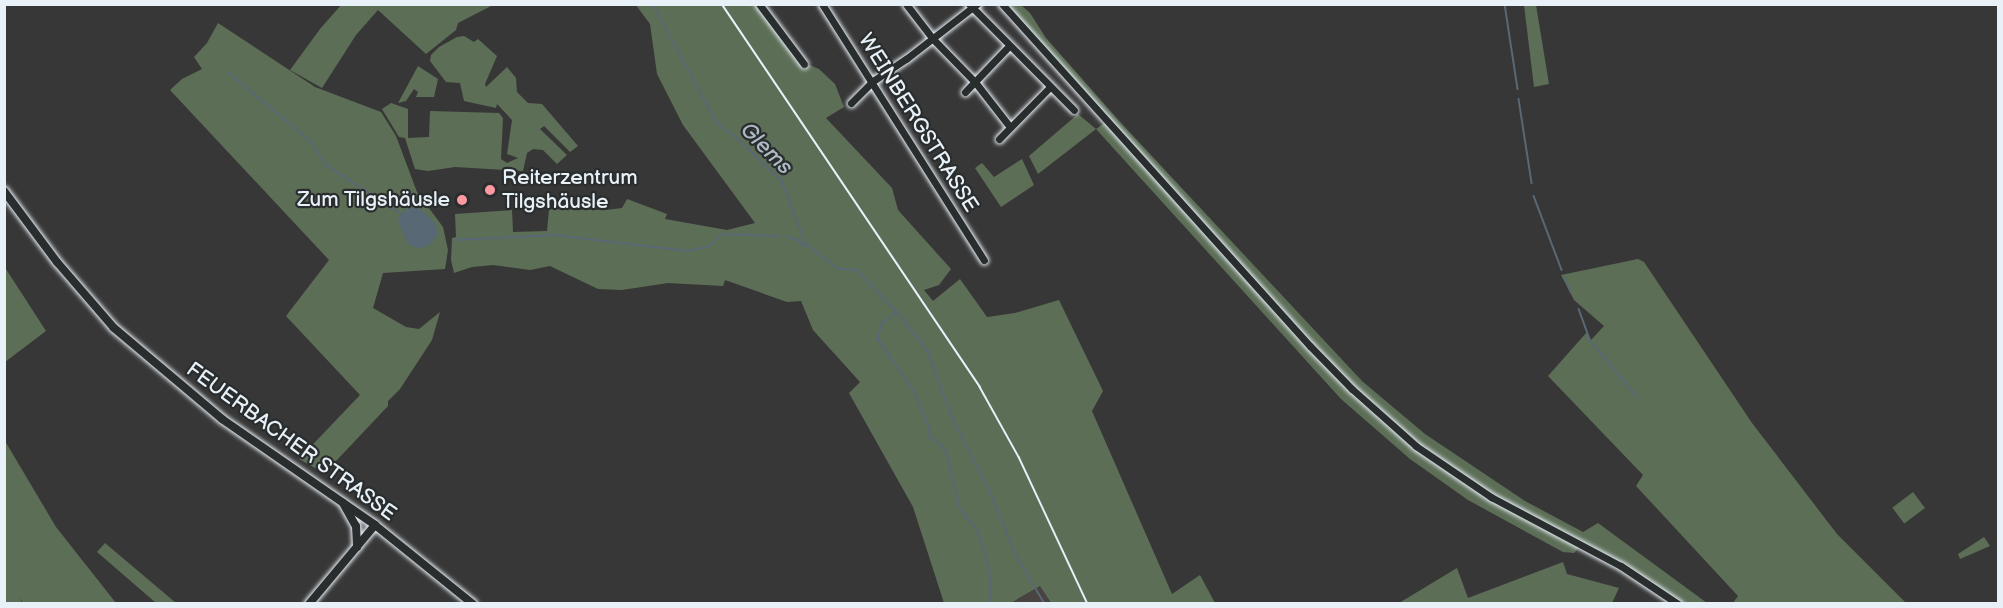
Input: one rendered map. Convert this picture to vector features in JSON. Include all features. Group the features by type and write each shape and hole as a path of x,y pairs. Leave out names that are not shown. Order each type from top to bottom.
{"main road":[{"name":"FEUERBACHER STRASSE","path":"4,191 57,262 114,328 222,418 342,500 473,603"},
{"path":"342,500 356,526 357,547"},
{"path":"309,603 375,525"}],"street":[{"path":"759,4 804,64"},
{"name":"WEINBERGSTRASSE","path":"822,4 873,81 984,260"},
{"path":"906,4 933,39 975,82 1010,127"},
{"path":"1002,4 1057,69 1352,389 1416,446 1491,497 1621,566 1678,603"},
{"path":"850,103 873,81 933,39 973,6 1009,46 1074,110"},
{"path":"965,92 1009,46"},
{"path":"999,139 1050,87"}],"shaded area":[{"path":"1040,586 1051,604 1011,604 1030,592"}],"green space":[{"path":"342,4 493,5 458,23 456,30 426,54 378,10 356,35 322,88 290,70 320,29"},
{"path":"636,5 756,5 791,49 835,84 844,107 826,118 892,188 898,210 951,269 939,285 924,290 933,301 960,279 987,317 1015,313 1059,300 1103,391 1092,411 1172,594 1200,575 1215,603 1051,603 1040,586 1011,603 944,603 913,507 849,393 860,382 813,330 801,301 787,302 725,280 723,286 668,283 622,290 598,289 550,266 530,270 493,265 472,267 454,273 451,260 452,238 456,237 455,214 512,210 513,232 547,231 549,209 622,208 627,199 667,214 665,219 727,230 755,223 683,125 657,74 650,24"},
{"path":"1002,5 1021,5 1030,13 1046,38 1120,122 1362,381 1425,434 1525,501 1583,532 1598,523 1707,603 1678,603 1580,546 1574,553 1563,552 1468,500 1410,459 1341,399 1096,129 1106,122"},
{"path":"1524,5 1536,5 1549,84 1534,87"},
{"path":"218,23 315,87 381,112 396,136 417,192 443,227 448,250 445,269 383,273 373,308 406,327 419,329 440,312 432,340 400,389 388,401 388,406 337,460 322,472 299,459 360,395 286,316 329,260 170,90 182,79 202,69 194,57 207,43"},
{"path":"464,36 474,42 478,39 497,56 485,84 486,87 507,67 516,78 517,92 528,103 542,104 578,146 570,152 544,126 540,129 567,155 557,164 543,150 533,149 527,153 523,171 455,167 428,171 415,169 405,138 399,137 382,109 391,103 408,109 408,138 429,137 430,111 499,113 503,118 501,159 507,163 518,158 507,154 512,120 497,104 496,108 464,101 460,83 446,82 430,61 431,55 439,47 457,37"},
{"path":"418,66 438,79 434,97 416,97 418,92 414,89 406,101 398,103"},
{"path":"1078,114 1096,129 1038,174 1029,156"},
{"path":"1022,159 1034,185 1001,207 975,168 982,163 994,177"},
{"path":"1638,259 1644,262 1752,423 1837,534 1906,603 1733,603 1738,596 1636,486 1643,475 1548,376 1587,332 1591,340 1604,326 1574,300 1561,275"},
{"path":"4,266 46,331 5,362 4,362"},
{"path":"5,441 56,527 116,603 23,603 20,598 22,603 5,603"},
{"path":"1913,492 1925,508 1904,524 1892,508"},
{"path":"1984,537 1990,546 1960,559 1958,554"},
{"path":"105,543 176,603 156,603 97,552"},
{"path":"1563,562 1567,574 1619,588 1612,603 1399,603 1457,568 1468,598"}],"water":[{"path":"410,207 420,209 435,223 438,234 430,244 419,249 408,244 398,221 401,214"}],"waterway":[{"name":"Glems","path":"653,4 717,123 735,136 782,181 806,244 839,269 857,270 897,312 882,324 878,339 914,391 930,429 930,437 942,446 948,456 960,508 978,531 986,555 990,572 991,604"},
{"path":"1505,4 1518,89"},
{"path":"228,72 312,142 325,164 401,214"},
{"path":"1519,99 1532,183"},
{"path":"1534,196 1562,270"},
{"path":"455,240 555,235 687,251 708,247 722,234 778,236"},
{"path":"786,236 798,240 803,246 806,244"},
{"path":"1565,277 1571,292"},
{"path":"1579,309 1590,340 1638,398"},
{"path":"897,312 928,351 952,417 989,489 1017,557 1045,604"}],"railway":[{"path":"722,4 980,387 1019,457 1088,604"}],"place":[{"name":"Reiterzentrum Tilgshäusle","path":"490,190"},
{"name":"Zum Tilgshäusle","path":"462,200"}]}
